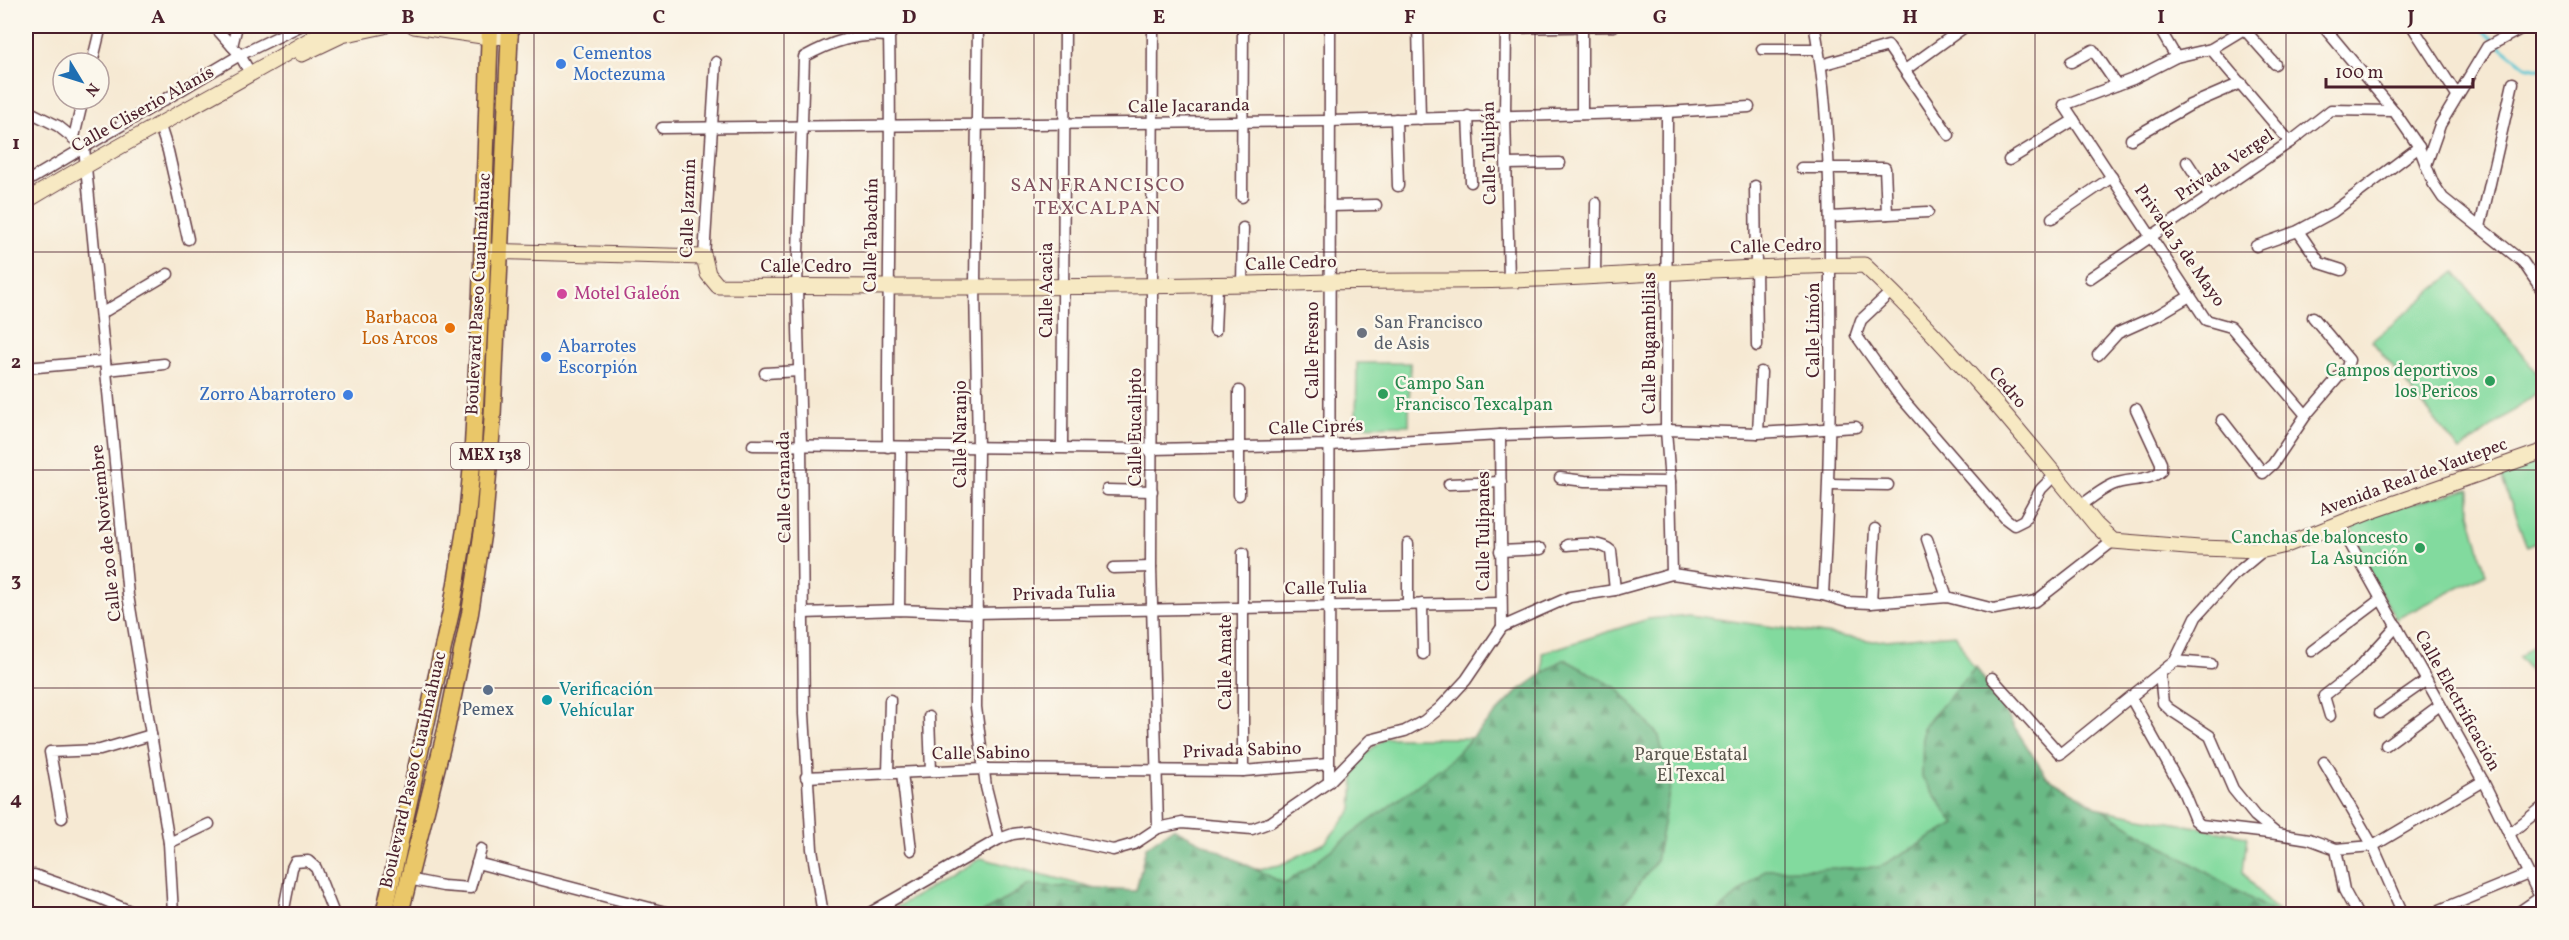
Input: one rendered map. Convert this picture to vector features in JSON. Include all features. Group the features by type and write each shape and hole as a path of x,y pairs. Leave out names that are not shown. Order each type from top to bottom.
{"main road":[{"name":"Boulevard Paseo Cuauhnáhuac","path":"384,915 453,607 467,518 472,464 482,251 489,31"},
{"name":"Boulevard Paseo Cuauhnáhuac","path":"400,915 446,730 470,613 479,554 489,469 510,31"}],"street":[{"path":"95,51 101,26"},
{"path":"214,26 236,51 250,73"},
{"path":"236,51 237,26"},
{"name":"Calle Cliserio Alanís","path":"26,182 236,51 300,26"},
{"name":"Calle Cliserio Alanís","path":"26,201 87,164 282,57 333,26"},
{"name":"Calle Cliserio Alanís","path":"282,57 296,57 342,35 384,26"},
{"path":"414,26 510,31"},
{"path":"889,36 897,26"},
{"name":"Calle Naranjo","path":"978,26 975,286 978,448 976,707 983,770 999,839"},
{"name":"Calle Acacia","path":"1062,447 1065,26"},
{"name":"Calle Eucalipto","path":"1153,26 1151,567 1158,828"},
{"path":"1242,197 1243,26"},
{"name":"Calle Fresno","path":"1329,782 1330,26"},
{"path":"1419,26 1420,119"},
{"path":"1506,27 1614,26"},
{"path":"1905,70 1966,26"},
{"path":"2158,26 2176,57"},
{"path":"2323,26 2394,111 2419,147 2433,183 2443,198 2523,262 2544,293"},
{"path":"2412,26 2457,95"},
{"path":"2426,165 2440,125 2487,47 2526,26"},
{"name":"Calle Tulipán","path":"1506,27 1505,115 1509,280"},
{"path":"1582,27 1582,114"},
{"name":"Calle Limón","path":"1815,29 1821,65 1830,217 1831,430 1823,595"},
{"path":"2071,62 2093,50 2117,85 2133,80 2176,57 2211,49 2244,29 2274,64"},
{"name":"Calle Granada","path":"823,915 812,849 806,777 797,287 800,125 804,57 851,37 869,34 889,36"},
{"name":"Calle Tabachín","path":"888,447 887,286 891,126 889,36"},
{"path":"1821,65 1888,46 1949,135"},
{"path":"1762,48 1819,49"},
{"path":"2211,49 2290,142"},
{"name":"Calle Jazmín","path":"716,62 704,257 708,274 718,286"},
{"path":"2480,227 2513,82"},
{"path":"2131,139 2190,105 2241,83"},
{"name":"Privada 3 de Mayo","path":"2117,85 2064,105 2206,320 2231,327 2306,416"},
{"name":"Calle Jacaranda","path":"662,128 800,125 1243,123 1667,112 1749,107"},
{"path":"26,110 58,126 84,147"},
{"name":"Privada Vergel","path":"2090,278 2290,142 2331,110 2394,111"},
{"path":"74,137 80,111"},
{"name":"Calle Bugambilias","path":"1667,112 1666,430 1670,482 1672,573"},
{"path":"1468,116 1471,182"},
{"path":"1396,119 1398,186"},
{"path":"2009,160 2074,120"},
{"path":"159,123 168,151 188,239"},
{"name":"Calle 20 de Noviembre","path":"84,147 128,595 169,843 173,915"},
{"path":"2256,246 2298,231 2333,212 2419,147"},
{"path":"2187,162 2210,197"},
{"path":"1507,164 1560,163"},
{"path":"1801,168 1885,168 1887,214"},
{"path":"2052,218 2112,177"},
{"path":"1755,186 1758,267 1757,346"},
{"path":"1595,275 1596,203"},
{"path":"1330,206 1376,205"},
{"path":"1830,217 1928,212"},
{"path":"1242,286 1243,228"},
{"path":"2298,231 2320,263 2342,270"},
{"path":"482,251 704,257"},
{"name":"Calle Cedro","path":"718,286 1242,286 1330,282 1509,280 1758,267 1864,265"},
{"name":"Cedro","path":"1864,265 1892,291 1974,379 2096,525 2113,541"},
{"path":"102,313 168,274"},
{"path":"1215,331 1216,285"},
{"path":"1892,291 1861,320 1856,335 1898,394 2006,519 2014,525 2024,520 2041,489 2055,475"},
{"path":"2098,356 2118,333 2158,315 2190,296"},
{"path":"2222,420 2263,473 2273,464 2306,416 2347,367 2349,360 2313,317"},
{"path":"26,368 164,364"},
{"path":"765,373 799,372"},
{"path":"1758,433 1761,372"},
{"path":"1239,391 1239,495"},
{"path":"2080,506 2110,485 2125,480 2156,476 2161,471 2161,463 2136,408"},
{"name":"Calle Ciprés","path":"753,445 1153,449 1329,445 1500,435 1666,430 1758,433 1856,428"},
{"name":"Calle Tulipanes","path":"1500,435 1502,627"},
{"path":"899,610 901,447"},
{"name":"Avenida Real de Yautepec","path":"2113,541 2199,548 2264,550 2286,545 2544,452"},
{"path":"1560,478 1585,481 1670,482"},
{"path":"1449,484 1501,482"},
{"path":"1830,484 1888,485"},
{"path":"1107,490 1152,491"},
{"name":"Calle Electrificación","path":"2339,524 2483,781 2541,902"},
{"path":"1871,603 1875,529"},
{"path":"1927,539 1947,597"},
{"path":"868,915 999,839 1028,832 1113,850 1134,844 1158,828 1182,823 1251,829 1271,822 1329,782 1370,740 1405,731 1424,721 1440,708 1466,680 1502,627 1570,597 1615,590 1672,573 1823,595 1846,602 1871,603 1947,597 1994,609 2036,601 2113,541"},
{"path":"1567,545 1584,543 1606,546 1611,551 1615,590"},
{"path":"1408,544 1408,604"},
{"path":"1500,551 1541,549"},
{"path":"1992,678 2060,754 2175,661 2196,617 2234,576 2264,550"},
{"name":"Calle Amate","path":"1243,553 1243,771"},
{"path":"1113,568 1151,567"},
{"path":"2312,651 2381,599"},
{"name":"Calle Tulia","path":"1152,608 1500,603"},
{"path":"1422,604 1423,654"},
{"name":"Privada Tulia","path":"976,613 1152,608"},
{"path":"803,613 899,610 976,613"},
{"path":"2330,716 2324,696 2356,671 2397,626"},
{"path":"2175,661 2211,664"},
{"path":"2160,674 2163,703 2210,736 2233,789 2255,816 2277,834"},
{"path":"2380,713 2427,680"},
{"path":"2131,698 2182,790 2195,820 2201,825 2309,839 2336,849 2373,846 2483,781"},
{"path":"888,773 890,700"},
{"path":"2386,745 2440,705"},
{"path":"930,717 931,771"},
{"path":"62,818 50,752 100,750 151,735"},
{"path":"2324,762 2373,846 2403,915"},
{"name":"Privada Sabino","path":"1157,769 1243,771 1329,764"},
{"name":"Calle Sabino","path":"806,777 931,771 1157,769"},
{"path":"902,773 911,850"},
{"path":"2509,834 2544,806"},
{"path":"169,843 209,824"},
{"path":"408,879 443,886 470,888 481,849"},
{"path":"2336,849 2344,890 2357,915"},
{"path":"283,915 292,868 295,862 308,861 316,868 334,915"},
{"path":"477,863 673,915"},
{"path":"2440,910 2528,874"},
{"path":"34,875 97,897 137,915"},
{"path":"2516,915 2541,902"}],"green space":[{"path":"2455,272 2544,381 2543,388 2460,451 2372,341"},
{"name":"Campo San Francisco Texcalpan","path":"1357,363 1410,363 1409,425 1356,426"},
{"path":"2543,459 2543,540 2527,547 2501,476"},
{"name":"Canchas de baloncesto La Asunción","path":"2470,489 2470,513 2486,574 2396,619 2369,572 2351,523 2395,508"},
{"name":"Parque Estatal El Texcal","path":"1689,615 1874,641 1955,634 2029,769 2076,805 2247,836 2243,872 2272,907 2282,914 885,914 981,858 1118,895 1280,865 1325,843 1352,810 1355,762 1385,738 1481,738 1547,708 1542,653 1648,619"},
{"path":"2543,637 2543,687 2519,657"},
{"path":"1564,659 1617,688 1659,736 1670,787 1656,861 1616,914 980,914 1029,885 1136,891 1146,847 1173,828 1285,884 1447,763 1518,691"},
{"path":"1976,667 2046,776 2276,914 1715,914 1765,870 1879,867 1955,824 1922,777 1923,727"}],"waterway":[{"path":"2477,26 2494,40"},
{"path":"2499,45 2525,66 2544,70"},
{"path":"2544,233 2537,248 2544,259"}],"place":[{"name":"Cementos Moctezuma","path":"561,64"},
{"name":"Motel Galeón","path":"562,294"},
{"name":"Barbacoa Los Arcos","path":"450,328"},
{"name":"San Francisco de Asis","path":"1362,333"},
{"name":"Abarrotes Escorpión","path":"546,357"},
{"name":"Campos deportivos los Pericos","path":"2490,381"},
{"name":"Campo San Francisco Texcalpan","path":"1383,394"},
{"name":"Zorro Abarrotero","path":"348,395"},
{"name":"Canchas de baloncesto La Asunción","path":"2420,548"},
{"name":"Pemex","path":"488,690"},
{"name":"Verificación Vehícular","path":"547,700"}],"district":[{"name":"SAN FRANCISCO TEXCALPAN","path":"1098,198"}]}
